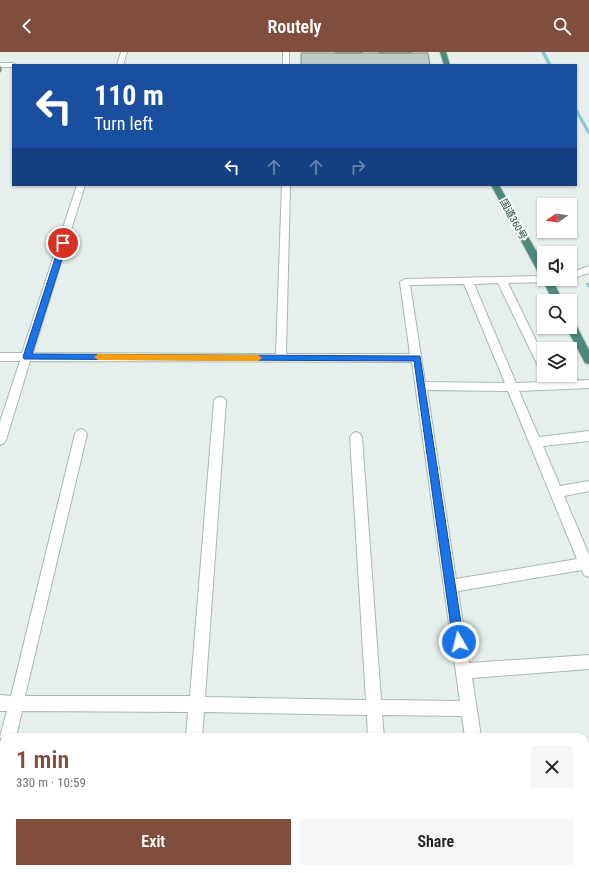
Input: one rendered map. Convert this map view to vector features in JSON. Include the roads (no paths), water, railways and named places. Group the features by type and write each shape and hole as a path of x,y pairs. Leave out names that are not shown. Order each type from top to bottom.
{"highway":[{"path":"443,52 447,64"},
{"name":"国道360号","path":"496,186 537,260"},
{"path":"575,334 589,360"}],"street":[{"path":"120,64 124,52"},
{"path":"286,52 286,64"},
{"path":"0,66 12,66"},
{"path":"0,440 81,186"},
{"path":"281,358 286,186"},
{"path":"577,274 589,269"},
{"path":"472,733 422,386 405,282 502,281 537,279"},
{"path":"450,586 588,566 468,281"},
{"path":"502,281 537,354"},
{"path":"0,357 417,358"},
{"path":"550,382 552,386"},
{"path":"422,386 512,387 589,384"},
{"path":"194,733 220,401"},
{"path":"9,733 81,434"},
{"path":"535,442 589,436"},
{"path":"356,437 376,733"},
{"path":"556,492 589,486"},
{"path":"463,671 589,662"},
{"path":"0,703 196,704 469,709"}],"waterway":[{"path":"543,52 549,64"},
{"path":"577,112 589,133"}]}
